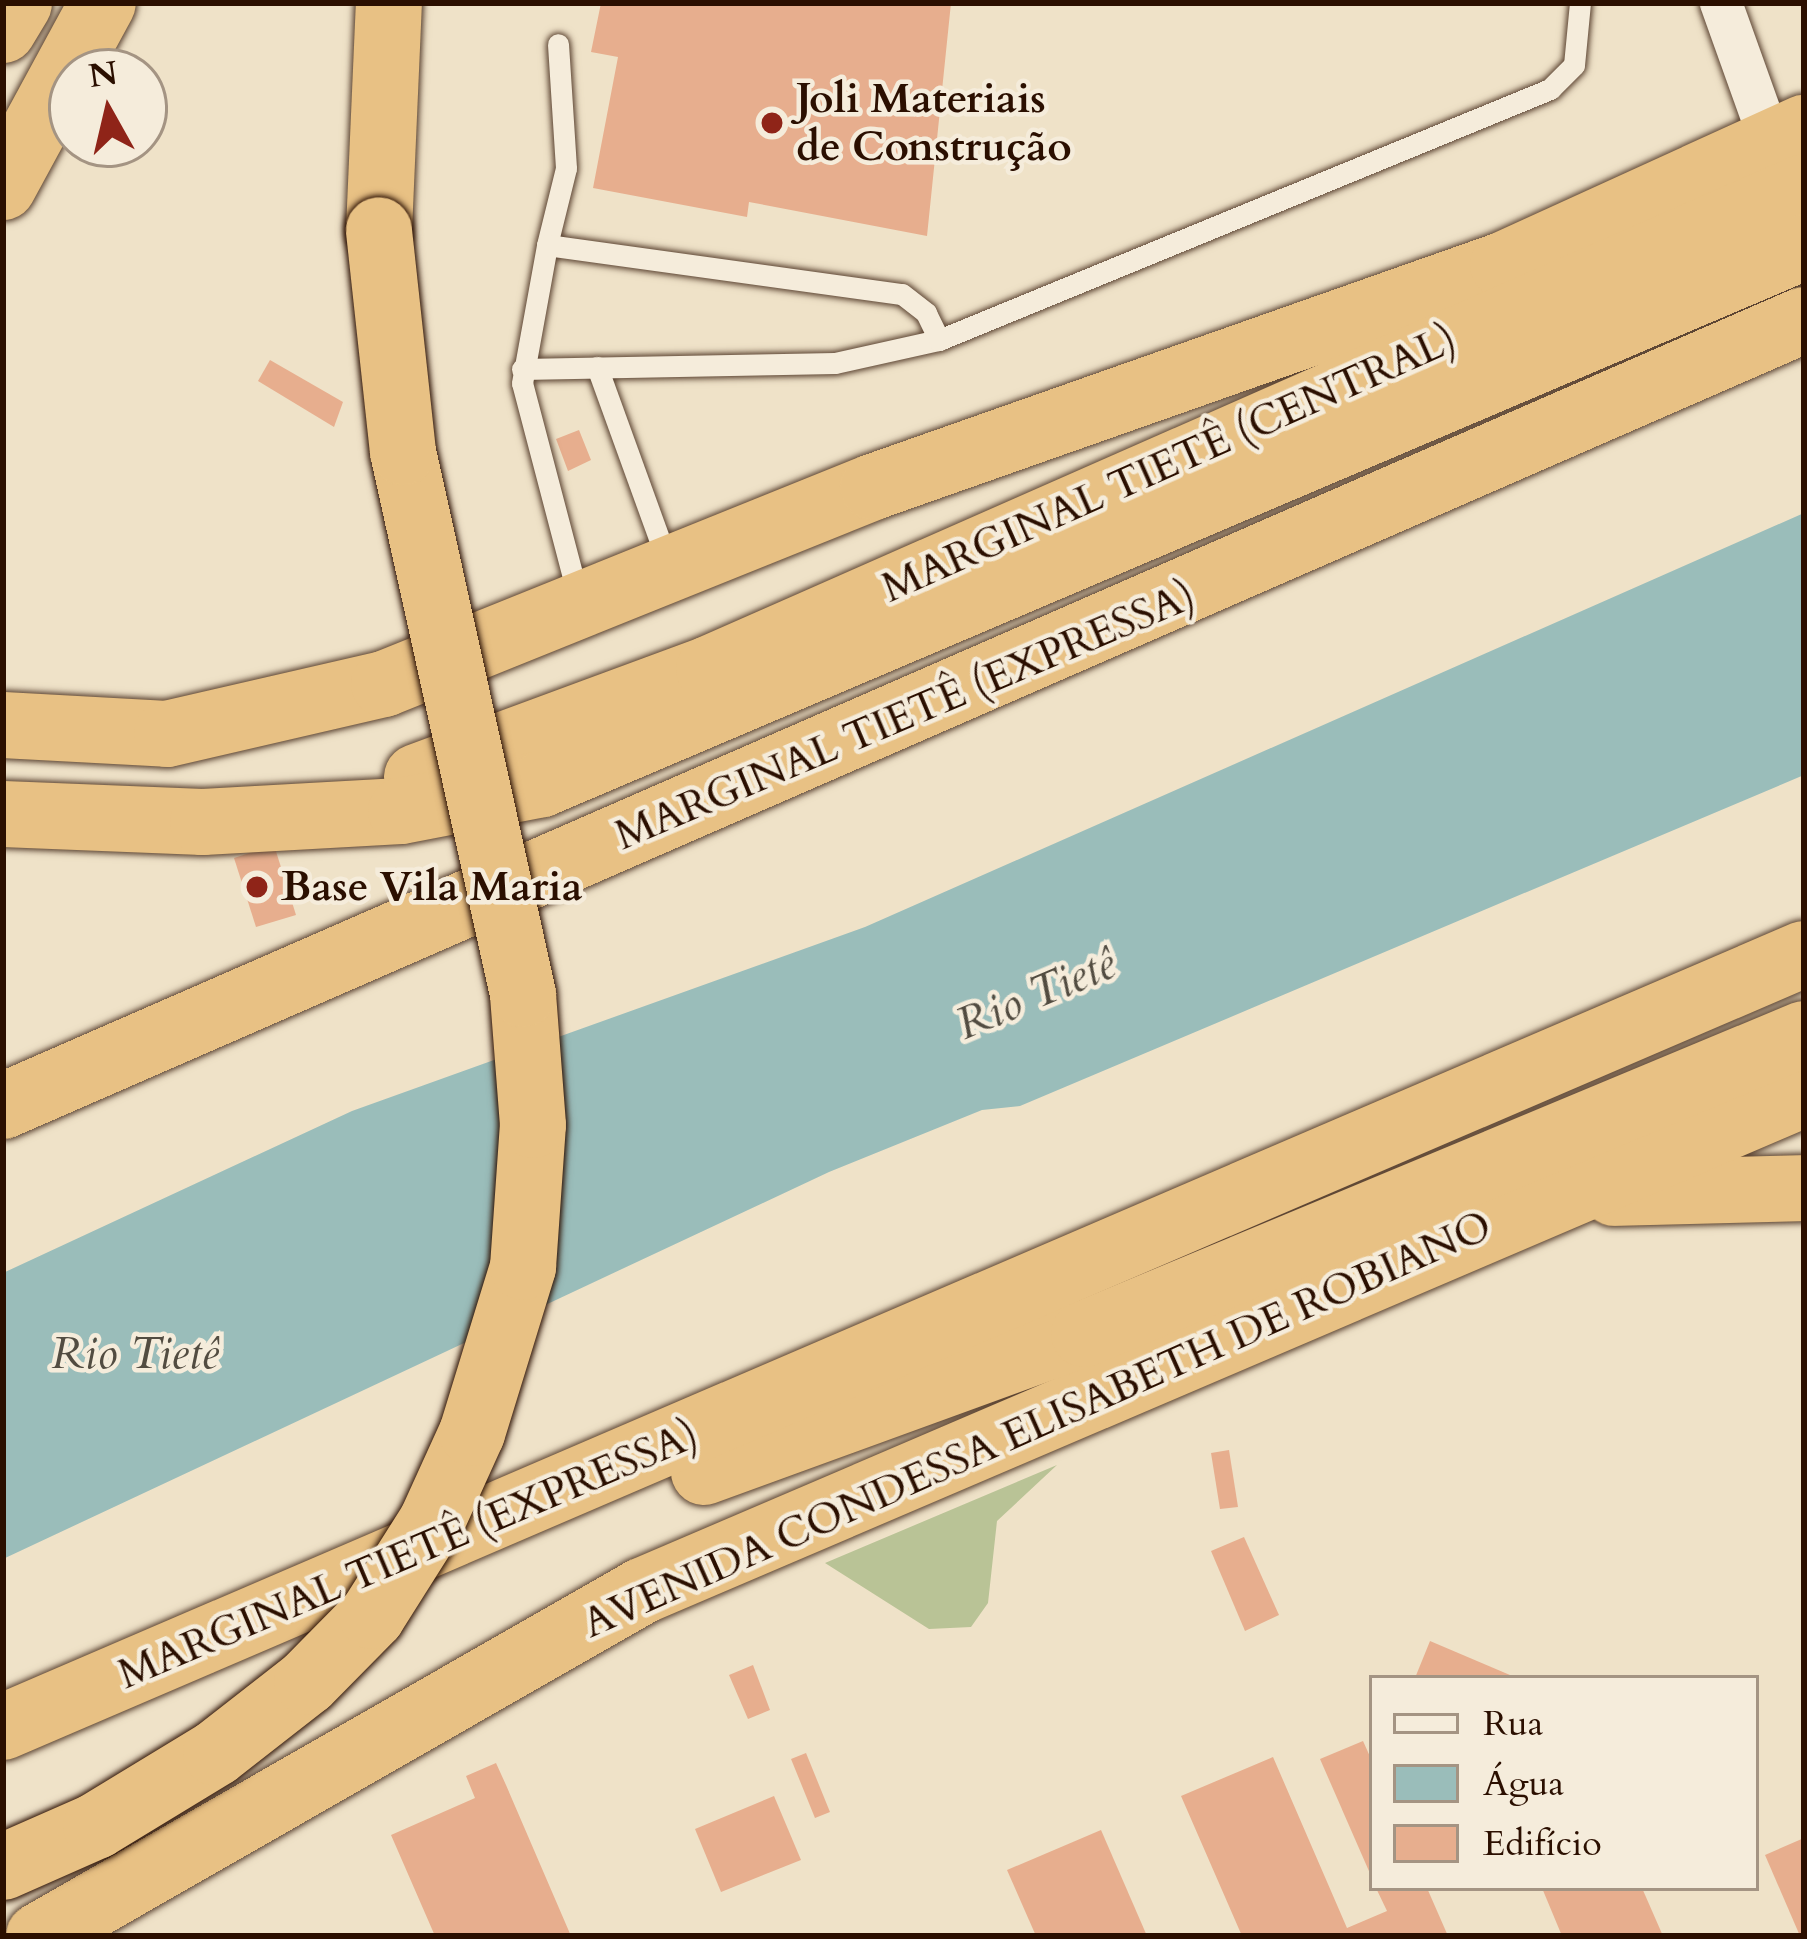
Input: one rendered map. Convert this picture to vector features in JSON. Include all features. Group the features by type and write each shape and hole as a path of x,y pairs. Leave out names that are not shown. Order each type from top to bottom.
{"highway":[{"path":"3,30 19,3"},
{"path":"83,48 103,3"},
{"path":"95,48 128,3"},
{"path":"3,1867 96,1826 216,1753 307,1682 372,1616 432,1521 472,1432 523,1267 533,1125 523,994 403,452 379,230 389,3"},
{"path":"3,187 48,115"},
{"path":"3,725 167,734 384,684 670,567 1410,301 1793,152"},
{"name":"MARGINAL TIETÊ (CENTRAL)","path":"537,760 709,669 1523,305 1793,152"},
{"name":"MARGINAL TIETÊ (CENTRAL)","path":"537,760 1804,247"},
{"path":"670,567 720,569 1523,305"},
{"name":"MARGINAL TIETÊ (EXPRESSA)","path":"3,1106 1804,320"},
{"path":"3,814 203,822 317,811 401,811 537,760"},
{"name":"MARGINAL TIETÊ (EXPRESSA)","path":"3,1727 1797,959"},
{"path":"582,1481 672,1483 1084,1334 1804,1034"},
{"name":"AVENIDA CONDESSA ELISABETH DE ROBIANO","path":"38,1936 643,1591 1804,1094"},
{"path":"1563,1196 1804,1187"}],"street":[{"path":"1721,3 1793,152"}],"lane":[{"path":"522,369 835,363 939,340 1550,89 1574,64 1580,3"},
{"path":"558,44 566,168 522,369 534,443 581,607"},
{"path":"547,245 902,294 926,313 939,340"},
{"path":"598,367 670,567"}],"green space":[{"path":"1057,1465 997,1521 988,1603 971,1627 929,1629 825,1563"}],"water":[{"name":"Rio Tietê","path":"1804,513 1804,775 1020,1106 982,1110 829,1172 3,1559 3,1273 352,1111 865,927"}],"building":[{"name":"Joli Materiais de Construção","path":"601,3 951,3 927,236 749,202 747,217 593,188 618,57 591,52"},
{"path":"270,360 343,402 334,427 258,381"},
{"path":"579,430 591,460 568,471 556,439"},
{"path":"274,845 296,915 256,927 234,858"},
{"path":"1229,1450 1238,1507 1220,1509 1211,1453"},
{"path":"1244,1537 1279,1615 1245,1631 1211,1551"},
{"path":"1430,1641 1510,1675 1416,1675"},
{"path":"753,1665 770,1710 748,1719 729,1675"},
{"path":"1363,1741 1369,1754 1369,1871 1320,1759"},
{"path":"806,1753 830,1812 815,1818 791,1759"},
{"path":"1273,1757 1347,1928 1387,1911 1377,1891 1428,1891 1448,1936 1242,1936 1181,1796"},
{"path":"496,1763 571,1936 435,1936 391,1835 475,1798 466,1776"},
{"path":"774,1796 801,1860 721,1892 695,1829"},
{"path":"1101,1830 1147,1936 1036,1936 1007,1870"},
{"path":"1804,1838 1804,1936 1800,1936 1765,1855"},
{"path":"1543,1891 1643,1891 1663,1936 1562,1936"}],"place":[{"name":"Joli Materiais de Construção","path":"772,123"},
{"name":"Base Vila Maria","path":"257,887"}]}
